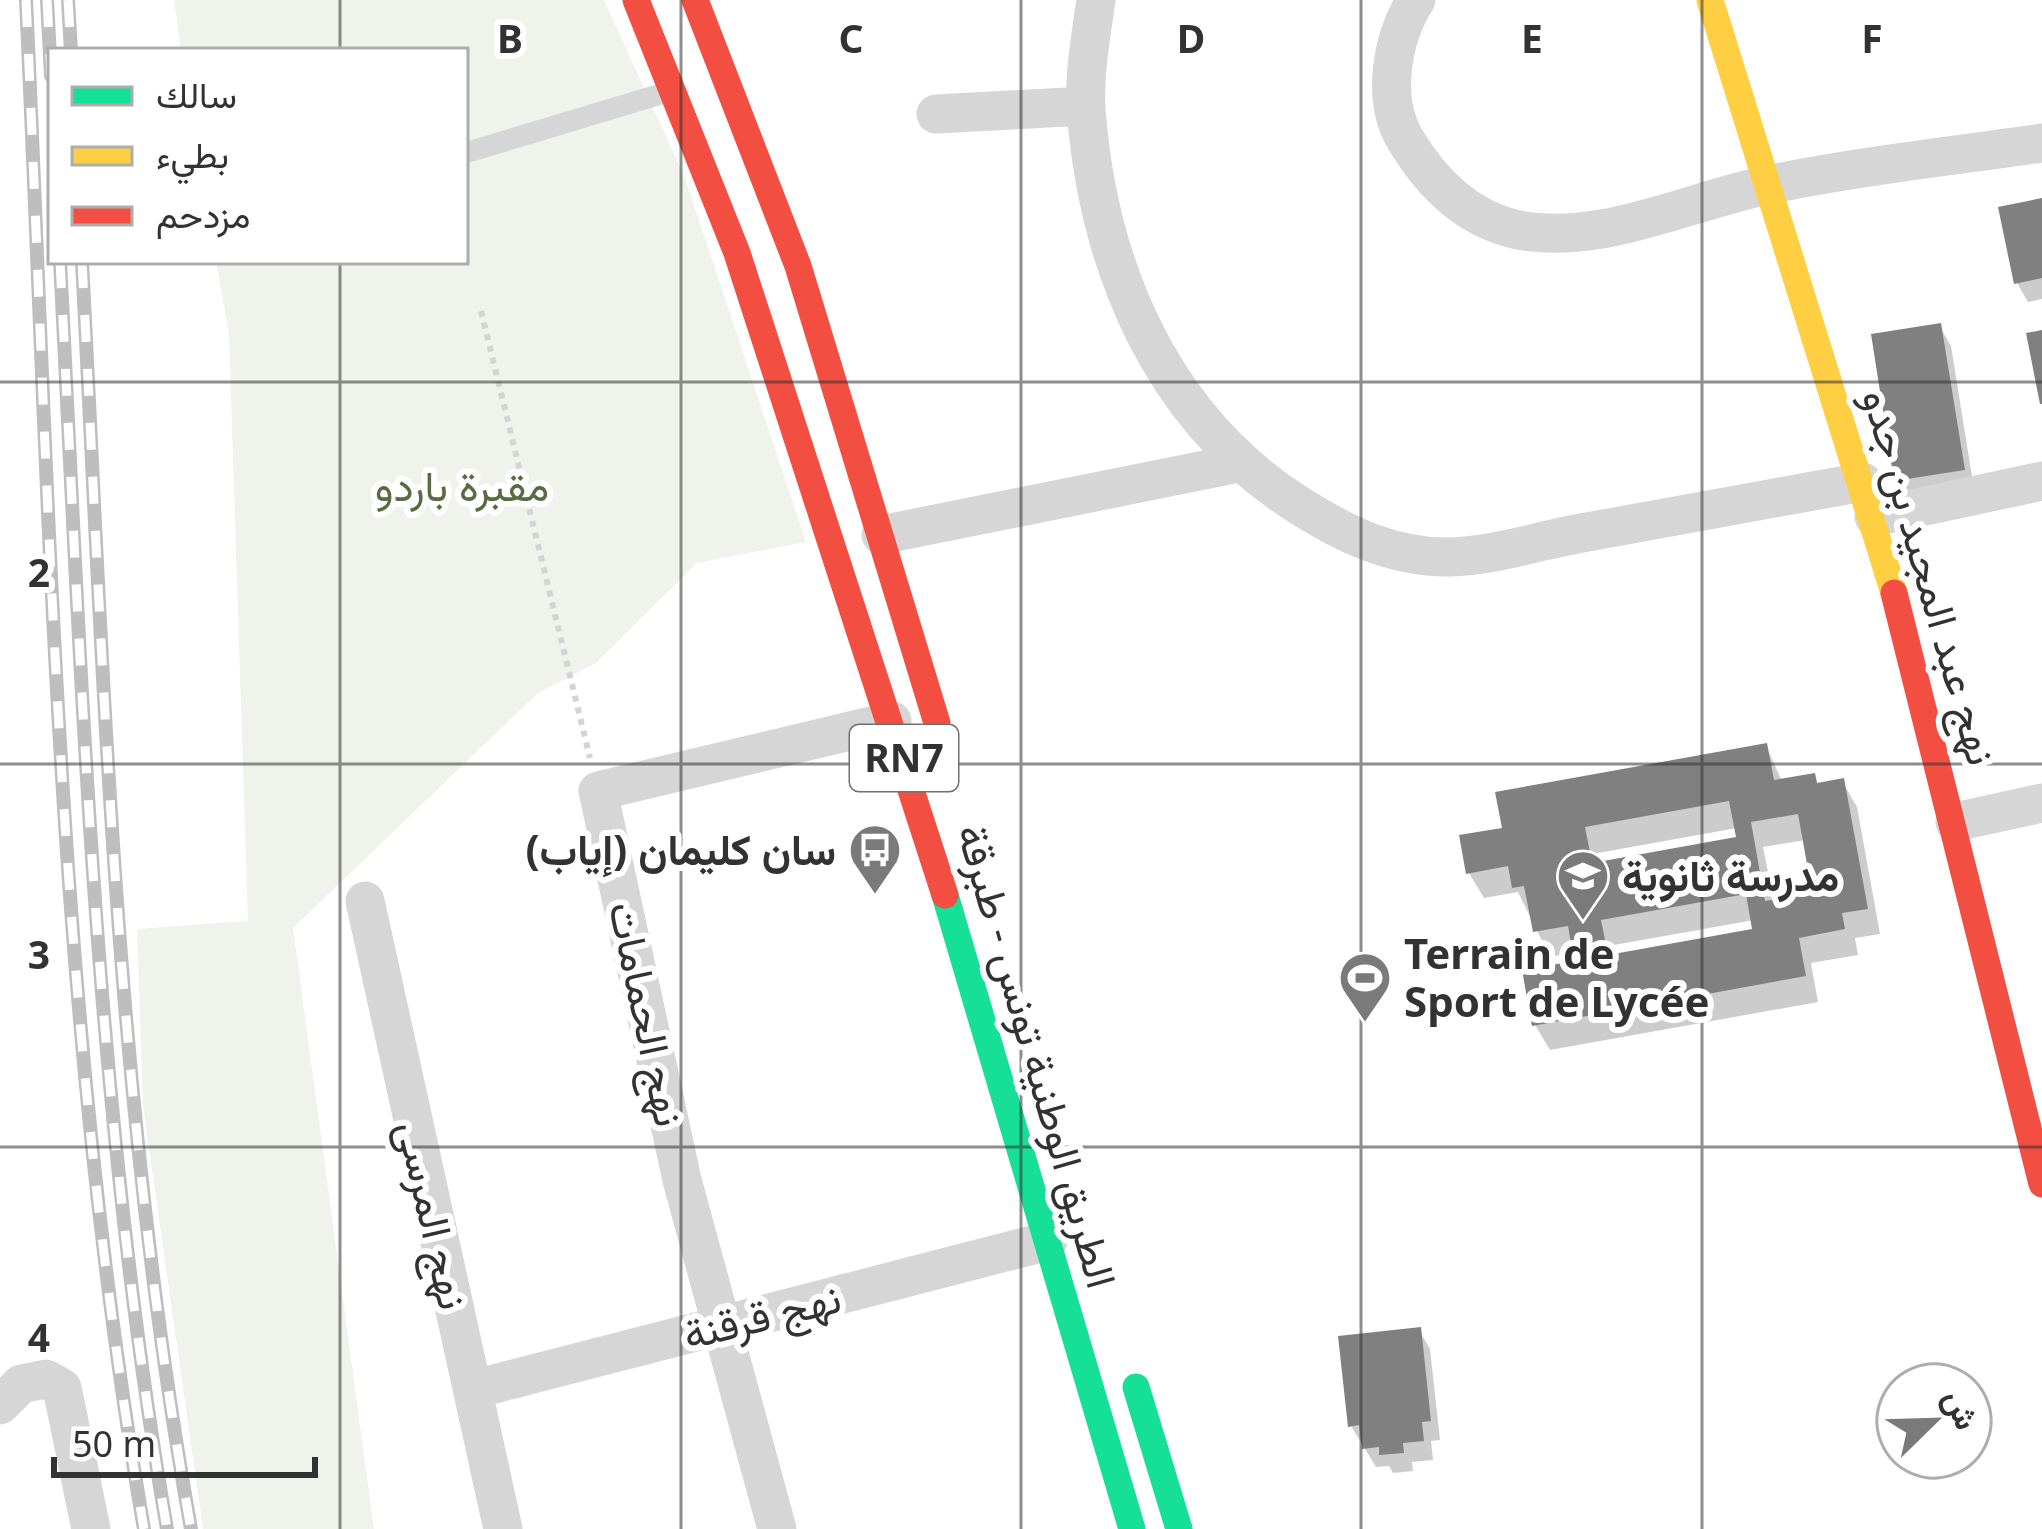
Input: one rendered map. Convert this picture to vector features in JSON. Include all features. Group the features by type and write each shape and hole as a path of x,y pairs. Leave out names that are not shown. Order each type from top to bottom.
{"main road":[{"name":"الطريق الوطنية تونس - طبرقة","path":"636,0 719,193 892,721 1132,1529"},
{"name":"RN7","path":"694,0 736,92 794,251 948,759"},
{"name":"نهج عبد المجيد بن جدو","path":"1710,0 1869,500 1955,822 2042,1184"},
{"path":"1130,1369 1179,1529"}],"street":[{"path":"720,0 736,92"},
{"path":"1096,0 1086,106 1096,176 1125,299 1155,359 1198,418 1239,463 1328,524 1376,546 1452,557 1869,500 2042,482"},
{"path":"1417,0 1398,42 1393,98 1402,134 1453,201 1509,228 1549,234 1582,232 1771,184 2042,143"},
{"path":"936,115 1086,106"},
{"path":"881,535 1239,463"},
{"path":"598,791 892,721"},
{"name":"نهج الحمامات","path":"598,791 682,1180 776,1529"},
{"path":"1955,822 2042,803"},
{"name":"نهج المرسى","path":"365,901 418,1162 475,1389 503,1529"},
{"name":"نهج قرقنة","path":"475,1389 1048,1241"},
{"path":"0,1405 21,1384 46,1378 62,1388 91,1529"}],"lane":[{"path":"468,152 678,89"}],"path":[{"path":"481,311 598,791"}],"green space":[{"name":"مقبرة باردو","path":"174,0 604,0 685,178 806,542 697,563 596,663 538,693 293,928 374,1529 203,1529 143,1106 137,929 248,921 229,334 217,264 468,264 468,48 181,48"}],"building":[{"path":"2042,198 2042,278 2014,284 1998,207"},
{"path":"1941,323 1965,470 1894,481 1871,334"},
{"path":"2042,330 2042,404 2040,404 2026,333"},
{"path":"1767,743 1774,780 1815,773 1817,783 1844,778 1868,909 1842,913 1845,929 1799,938 1806,976 1532,1026 1522,970 1574,961 1568,926 1533,932 1524,886 1512,888 1508,866 1466,874 1459,835 1502,828 1495,792","holes":["1729,801 1736,837 1592,863 1585,827","1798,814 1812,892 1765,901 1751,822","1746,894 1752,929 1608,955 1601,920"]},
{"path":"1421,1327 1431,1421 1422,1422 1424,1441 1403,1443 1404,1453 1379,1455 1379,1447 1362,1449 1359,1425 1348,1427 1338,1336"}],"railway":[{"path":"26,0 51,575 75,958 92,1149 144,1529"},
{"path":"47,0 50,48"},
{"path":"68,0 71,48"},
{"path":"60,264 107,1055 123,1214 167,1529"},
{"path":"82,264 106,738 129,1055 145,1214 191,1529"}],"traffic: fast":[{"path":"945,895 1132,1529"},
{"path":"1136,1387 1179,1529"}],"traffic: slow":[{"path":"1710,0 1894,593"}],"traffic: jam":[{"path":"636,0 737,253 945,895"},
{"path":"695,0 798,266 937,723"},
{"path":"1894,593 2042,1184"}],"place":[{"name":"سان كليمان (إياب)","path":"875,896"},
{"name":"مدرسة ثانوية","path":"1583,922"},
{"name":"Terrain de Sport de Lycée","path":"1365,1024"}]}
